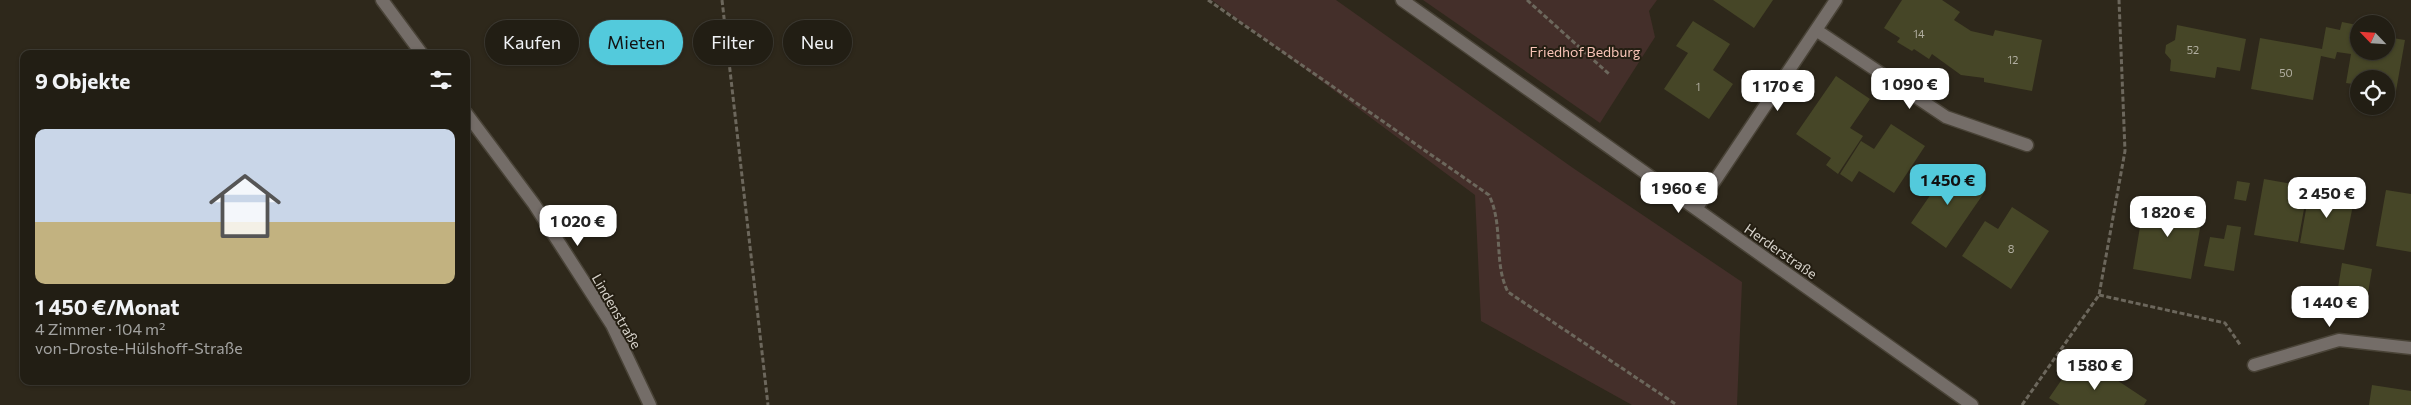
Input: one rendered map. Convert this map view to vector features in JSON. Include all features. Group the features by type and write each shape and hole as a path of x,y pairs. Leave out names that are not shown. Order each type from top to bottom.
{"street":[{"path":"382,0 419,50"},
{"name":"Herderstraße","path":"1402,0 1972,405"},
{"path":"1696,209 1836,0"},
{"path":"1816,30 1946,117 2027,145"},
{"name":"Lindenstraße","path":"470,118 534,204 612,325 650,405"},
{"path":"2254,366 2339,340 2411,348"}],"path":[{"path":"722,0 768,405"},
{"path":"1208,0 1489,195 1498,218 1502,281 1508,292 1517,300 1676,405"},
{"path":"1527,0 1609,74"},
{"path":"2022,405 2099,295 2125,151 2119,0"},
{"path":"2099,295 2226,324 2254,366"}],"green space":[{"path":"1212,0 1336,0 1573,168 1742,282 1737,405 1632,405 1481,321 1475,195"},
{"name":"Friedhof Bedburg","path":"1423,0 1657,0 1649,11 1655,37 1600,123"}],"building":[{"path":"1713,0 1773,0 1754,28"},
{"path":"1902,0 1942,0 1960,12 1954,20 1971,31 1993,36 1995,30 2042,40 2032,91 1984,82 1984,78 1961,75 1932,54 1929,59 1914,49 1912,51 1897,42 1900,38 1884,28"},
{"path":"1693,21 1730,44 1713,70 1733,84 1709,119 1664,89 1688,53 1676,46"},
{"path":"2342,22 2350,24 2350,54 2337,52 2335,59 2321,56 2313,100 2251,89 2260,38 2322,49 2326,27 2340,30"},
{"path":"2177,25 2246,39 2240,71 2217,67 2215,78 2170,71 2171,60 2165,53 2166,45 2175,40"},
{"path":"2395,38 2405,40 2396,91 2395,70 2350,70 2350,84 2346,83 2350,60 2395,60"},
{"path":"1836,76 1870,99 1850,128 1863,136 1838,174 1826,165 1831,158 1796,134"},
{"path":"1891,124 1925,146 1894,193 1859,171 1852,182 1840,174 1861,141 1874,149"},
{"path":"1951,165 1986,190 1946,248 1911,223"},
{"path":"2264,179 2308,187 2298,242 2254,235"},
{"path":"2237,181 2250,183 2246,201 2234,199"},
{"path":"2310,187 2355,195 2344,250 2300,243"},
{"path":"2386,190 2411,194 2411,252 2376,246"},
{"path":"2145,197 2204,206 2191,279 2133,269"},
{"path":"2012,207 2049,231 2011,289 1962,256 1985,221 1998,229"},
{"path":"2227,225 2241,227 2234,271 2204,266 2210,237 2224,239"},
{"path":"2342,263 2372,269 2367,299 2337,294"},
{"path":"2091,363 2147,400 2144,405 2060,405 2049,398 2067,372 2079,381"},
{"path":"2372,385 2411,391 2411,405 2369,405"}]}
